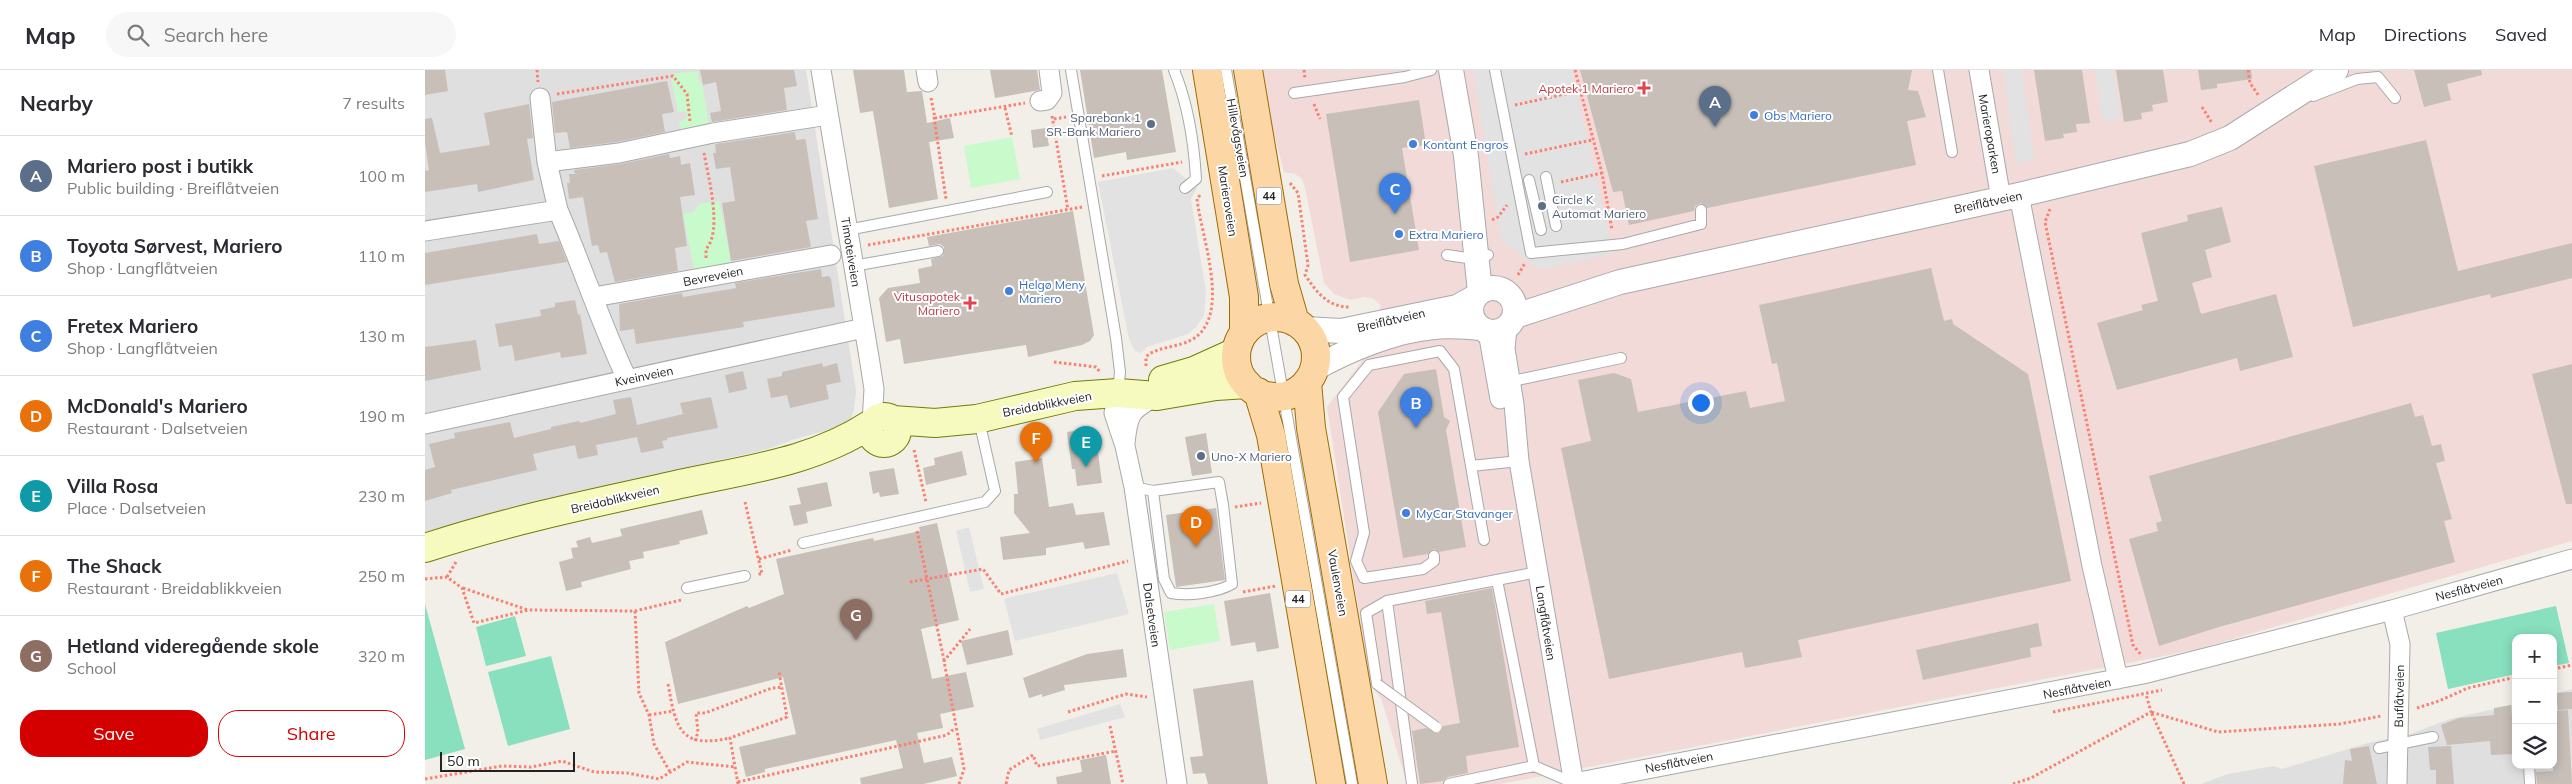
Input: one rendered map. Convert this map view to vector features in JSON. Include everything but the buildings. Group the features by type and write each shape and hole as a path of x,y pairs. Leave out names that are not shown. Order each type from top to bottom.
{"main road":[{"name":"Marieroveien","path":"1207,70 1244,297 1240,343"},
{"name":"44","path":"1248,70 1284,284 1300,325 1315,348 1311,375"},
{"path":"1240,343 1255,323 1269,318 1278,317 1300,325"},
{"name":"Breidablikkveien","path":"425,548 599,502 806,457 848,438 888,431 938,435 978,419 1075,396 1110,383 1194,371 1240,343"},
{"name":"44","path":"1240,343 1237,366 1252,388 1271,435 1331,784"},
{"path":"1252,388 1270,396 1284,396 1293,393 1311,375"},
{"name":"Vaulenveien","path":"1311,375 1311,428 1373,784"},
{"name":"Breidablikkveien","path":"1110,383 1157,396 1221,385 1252,388"}],"street":[{"name":"Timoteiveien","path":"821,70 874,389 888,431"},
{"path":"1043,100 1052,91 1049,70"},
{"name":"Langflåtveien","path":"1451,70 1466,156 1484,221 1483,256 1494,310 1504,383 1502,406 1519,461 1574,783"},
{"name":"Marieroparken","path":"1979,70 2010,197 2105,629 2119,679"},
{"name":"Breiflåtveien","path":"1311,375 1345,353 1408,332 1434,327 1494,310 2010,197 2190,154 2230,138 2261,100 2336,70"},
{"path":"540,98 547,162 558,210 627,379"},
{"path":"547,162 619,153 706,134 828,115"},
{"path":"425,230 558,210"},
{"name":"Bevreveien","path":"594,297 831,255"},
{"name":"Breiflåtveien","path":"1300,325 1341,331 1457,307 1494,310"},
{"name":"Kveinveien","path":"425,424 864,328"},
{"name":"Dalsetveien","path":"1110,383 1114,413 1125,446 1134,487 1177,784"},
{"name":"Dalsetveien","path":"1125,446 1127,423 1135,407 1157,396"},
{"name":"Nesflåtveien","path":"1574,783 2143,674 2392,610 2572,559"},
{"name":"Buflåtveien","path":"2392,610 2400,644 2397,784"}],"lane":[{"path":"1071,70 1120,372 1110,383"},
{"path":"1174,70 1185,103 1195,160 1196,178 1185,188"},
{"name":"Hillevågsveien","path":"1226,70 1351,784"},
{"path":"1294,93 1405,77 1431,70"},
{"path":"1495,70 1531,253 1615,245 1701,224 1701,210"},
{"path":"1938,70 1952,152"},
{"path":"2261,100 2357,79 2378,77 2395,98"},
{"path":"1546,177 1556,226"},
{"path":"1529,180 1541,230"},
{"path":"847,230 1047,192"},
{"path":"853,266 938,251"},
{"path":"1447,255 1483,256"},
{"path":"1434,556 1434,561 1423,569 1364,578 1357,561 1364,533 1343,396 1369,366 1440,352 1454,369 1484,540"},
{"path":"1504,383 1621,358"},
{"path":"803,542 985,502 995,491 978,419"},
{"path":"1471,466 1519,461"},
{"path":"1134,487 1153,491 1219,482 1232,584 1223,588 1181,594 1171,593 1164,579 1153,491"},
{"path":"1435,726 1377,684 1366,612 1387,601 1538,572"},
{"path":"687,588 750,577"},
{"path":"1497,580 1534,766"},
{"path":"1387,601 1412,784"},
{"path":"2379,748 2398,746 2433,737"},
{"path":"1449,784 1534,766 1574,783"},
{"path":"2529,769 2530,784"}],"path":[{"path":"1575,70 1602,173 1612,230"},
{"path":"2248,70 2250,83 2261,100"},
{"path":"540,98 673,76 687,94 686,99 692,132 706,134 704,151 713,210 713,234 711,244 706,249 708,277"},
{"path":"927,76 948,212"},
{"path":"1514,105 1579,91"},
{"path":"934,117 1005,108 1043,100 1054,120 1069,210"},
{"path":"2202,107 2212,124"},
{"path":"1005,108 1012,137"},
{"path":"2203,128 2220,120"},
{"path":"1524,154 1592,140"},
{"path":"1089,178 1195,160"},
{"path":"1283,181 1294,185 1298,193 1308,265 1305,274 1323,298 1331,304 1355,307"},
{"path":"1146,370 1146,357 1149,354 1193,339 1209,321 1213,310 1213,291 1197,199 1206,192"},
{"path":"865,245 1094,205"},
{"path":"2050,209 2045,222 2133,645 2143,658 2143,674 2151,712 2184,784"},
{"path":"1054,362 1097,367 1110,383"},
{"path":"888,431 929,514"},
{"path":"745,502 762,574"},
{"path":"1223,505 1228,508 1255,504"},
{"path":"914,518 929,578 964,769 959,784"},
{"path":"759,559 789,552 803,542"},
{"path":"910,582 983,569 1001,594 1131,560"},
{"path":"750,577 762,574"},
{"path":"750,577 762,574"},
{"path":"425,579 447,576 462,588 528,610"},
{"path":"462,588 474,623 528,610 635,611 689,599"},
{"path":"635,611 639,693 649,715 654,744 670,772"},
{"path":"944,661 970,629"},
{"path":"2557,668 2572,665"},
{"path":"668,684 673,711 686,736 695,741 710,742 730,738 787,717 779,672"},
{"path":"2013,784 2031,778 2151,712 2218,732 2340,724 2399,713 2439,702 2468,688 2512,678"},
{"path":"695,741 698,732 696,713 705,713 772,688 783,688"},
{"path":"1068,712 1126,694 1164,699"},
{"path":"649,715 673,711"},
{"path":"1110,726 1123,784"},
{"path":"730,738 738,783 947,735 955,728"},
{"path":"1005,784 1009,770 1033,755 1037,766 1116,751"},
{"path":"425,779 502,766 531,766 562,762 594,772 627,773 659,778 687,762 735,767"}],"shaded area":[{"path":"425,70 806,70 856,391 851,419 843,426 795,439 768,449 554,498 473,518 425,533"},
{"path":"1260,70 2572,70 2572,541 2195,650 1501,784 1407,784 1381,698 1370,685 1327,407 1362,361 1381,306 1374,299 1365,297 1350,300 1334,294 1324,283 1305,188 1302,179 1295,174 1284,172 1265,99"},
{"path":"1473,70 1572,70 1613,254 1539,270 1501,239"},
{"path":"2003,70 2022,70 2034,160 2016,163"},
{"path":"2095,70 2113,70 2121,119 2103,122"},
{"path":"1173,168 1197,188 1191,199 1206,292 1204,315 1196,327 1188,334 1147,347 1141,353 1135,351 1129,339 1098,182"},
{"path":"969,527 984,589 970,592 956,531"},
{"path":"1117,573 1129,614 1015,641 1004,599"},
{"path":"2572,689 2572,784 2201,784 2228,774 2274,766 2282,769 2368,743 2410,734 2450,719 2512,705 2512,769 2557,769 2557,693"},
{"path":"1120,704 1125,717 1040,740 1037,729"}],"green space":[{"path":"697,71 699,81 702,83 709,125 682,134 679,121 687,119 686,111 678,112 671,78 672,74"},
{"path":"1012,137 1020,179 971,188 964,146"},
{"path":"719,201 731,262 718,271 695,274 683,214 693,212 700,204"},
{"path":"425,604 465,749 425,760"},
{"path":"1214,604 1220,641 1170,650 1164,612"},
{"path":"2556,606 2569,663 2557,665 2557,634 2512,634 2512,675 2448,689 2436,633"},
{"path":"515,616 526,656 486,666 476,627"},
{"path":"551,656 570,729 508,746 488,672"}],"place":[{"name":"Apotek 1 Mariero","path":"1644,88"},
{"name":"Obs Mariero","path":"1754,115"},
{"name":"Sparebank 1 SR-Bank Mariero","path":"1151,124"},
{"name":"Mariero post i butikk","path":"1715,127"},
{"name":"Kontant Engros","path":"1413,144"},
{"name":"Circle K Automat Mariero","path":"1542,206"},
{"name":"Fretex Mariero","path":"1395,214"},
{"name":"Extra Mariero","path":"1399,234"},
{"name":"Helgø Meny Mariero","path":"1009,291"},
{"name":"Vitusapotek Mariero","path":"970,303"},
{"name":"Toyota Sørvest, Mariero","path":"1416,428"},
{"name":"Uno-X Mariero","path":"1201,456"},
{"name":"The Shack","path":"1036,463"},
{"name":"Villa Rosa","path":"1086,467"},
{"name":"MyCar Stavanger","path":"1406,513"},
{"name":"McDonald's Mariero","path":"1196,547"},
{"name":"Hetland videregående skole","path":"856,640"}]}
